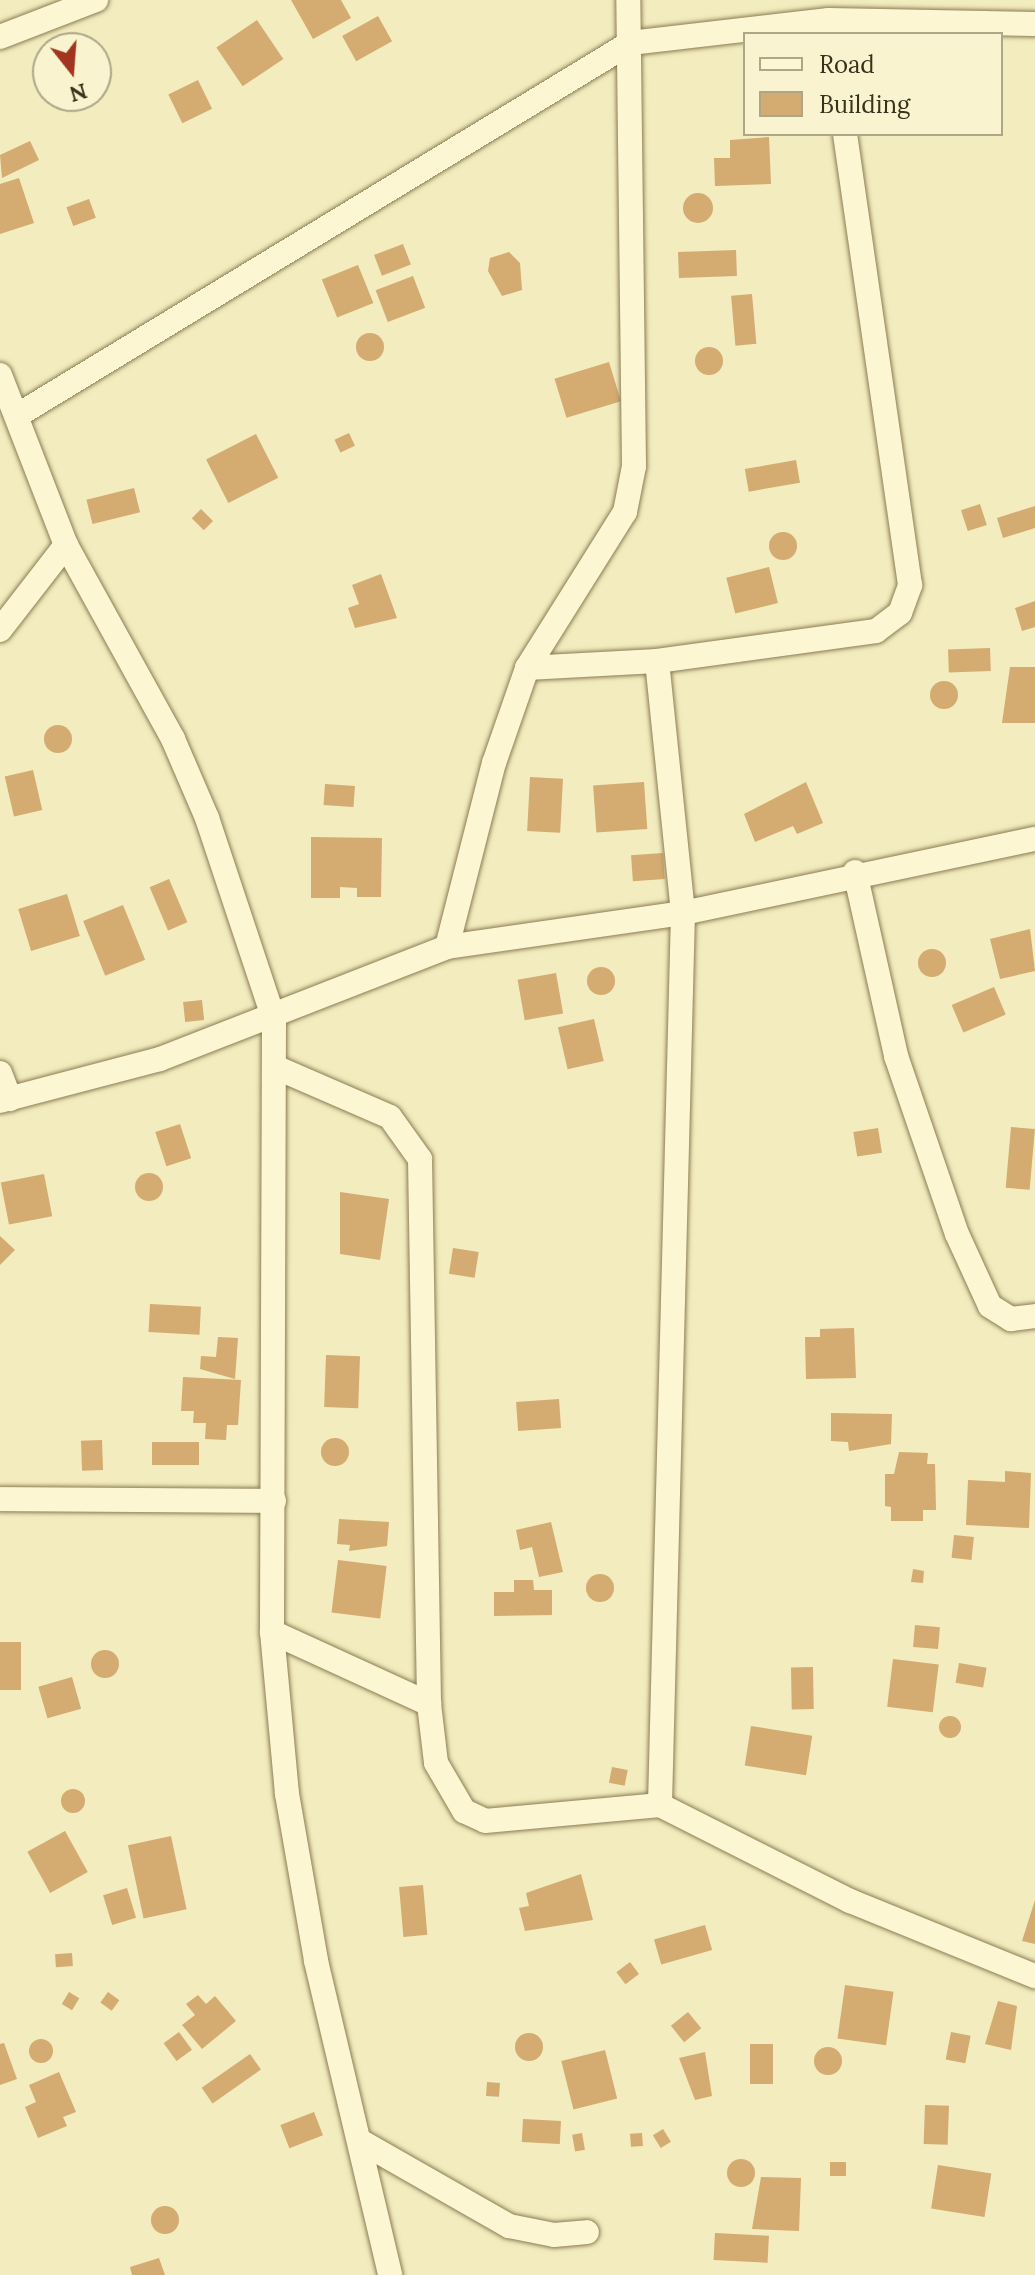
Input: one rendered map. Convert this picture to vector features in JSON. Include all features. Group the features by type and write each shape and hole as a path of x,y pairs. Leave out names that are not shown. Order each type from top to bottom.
{"street":[{"path":"0,37 96,0"},
{"path":"447,947 494,763 527,668 625,512 634,466 628,0"},
{"path":"768,32 830,27 1035,24"},
{"path":"18,415 630,43 743,34"},
{"path":"527,668 657,661 876,631 900,613 910,585 845,136"},
{"path":"0,375 66,545 173,739 207,818 274,1019 272,1632 287,1794 316,1961 390,2275"},
{"path":"0,630 66,545"},
{"path":"657,661 683,913 660,1805"},
{"path":"0,1073 5,1100 160,1059 274,1019 447,947 683,913 855,872 1035,839"},
{"path":"855,872 896,1056 957,1234 990,1306 1011,1319 1035,1316"},
{"path":"275,1067 390,1117 420,1159 429,1704 436,1763 447,1791 464,1811 485,1821 660,1805 850,1901 1035,1976"},
{"path":"0,1499 274,1501"},
{"path":"272,1632 429,1704"},
{"path":"360,2141 509,2226 554,2235 587,2232"}],"building":[{"path":"291,0 341,0 351,18 313,39"},
{"path":"378,16 392,41 356,61 342,36"},
{"path":"257,20 283,59 243,86 216,47"},
{"path":"198,80 212,109 182,123 168,94"},
{"path":"769,137 771,184 715,186 714,158 730,158 730,140"},
{"path":"30,141 39,160 2,178 0,155"},
{"path":"19,178 34,223 0,234 0,184"},
{"path":"698,193 704,194 712,202 712,214 704,222 698,223 692,222 684,214 683,208 684,202 692,194"},
{"path":"89,199 96,218 73,226 66,207"},
{"path":"403,244 411,265 382,276 374,255"},
{"path":"736,250 737,276 679,278 678,252"},
{"path":"509,252 520,263 522,290 502,296 488,271 490,258"},
{"path":"358,265 373,303 337,318 322,280"},
{"path":"413,276 425,308 388,322 376,290"},
{"path":"752,294 756,344 735,346 731,296"},
{"path":"370,333 380,337 384,347 380,357 370,361 360,357 356,347 360,337"},
{"path":"709,347 719,351 723,361 719,371 709,375 699,371 695,361 699,351"},
{"path":"609,362 621,401 566,418 554,379"},
{"path":"349,433 355,446 340,452 334,440"},
{"path":"256,434 278,478 228,503 206,459"},
{"path":"796,460 800,483 749,492 745,469"},
{"path":"134,488 140,512 93,524 86,500"},
{"path":"980,504 987,525 968,531 961,510"},
{"path":"1035,506 1035,528 1003,538 997,518"},
{"path":"201,509 213,521 204,530 192,518"},
{"path":"783,532 793,536 797,546 793,556 783,560 773,556 769,546 773,536"},
{"path":"769,567 778,603 735,614 726,578"},
{"path":"381,574 397,618 355,628 348,608 359,604 352,585"},
{"path":"1035,601 1035,627 1022,631 1015,608"},
{"path":"990,648 991,671 949,672 948,649"},
{"path":"1010,667 1035,667 1035,723 1002,723"},
{"path":"944,681 954,685 958,695 954,705 944,709 934,705 930,695 934,685"},
{"path":"58,725 68,729 72,739 68,749 58,753 48,749 44,739 48,729"},
{"path":"33,770 42,810 14,816 5,777"},
{"path":"530,777 563,779 560,833 527,831"},
{"path":"644,782 647,829 596,832 593,786"},
{"path":"806,782 823,823 797,834 793,826 755,842 744,814"},
{"path":"325,784 355,786 353,807 324,805"},
{"path":"311,837 382,838 381,897 357,897 357,888 340,887 340,898 311,898"},
{"path":"663,853 665,879 633,881 631,855"},
{"path":"169,879 187,922 168,930 150,887"},
{"path":"67,894 80,936 31,951 18,909"},
{"path":"123,905 145,960 105,976 83,921"},
{"path":"1030,929 1035,971 1000,979 990,939"},
{"path":"932,949 942,953 946,963 942,973 932,977 922,973 918,963 922,953"},
{"path":"601,967 611,971 615,981 611,991 601,995 591,991 587,981 591,971"},
{"path":"556,973 563,1013 525,1020 518,980"},
{"path":"994,987 1006,1015 963,1033 952,1005"},
{"path":"202,1000 204,1020 185,1022 183,1002"},
{"path":"594,1019 604,1061 568,1069 558,1027"},
{"path":"180,1124 191,1158 166,1166 155,1132"},
{"path":"1011,1127 1035,1129 1030,1190 1006,1188"},
{"path":"878,1128 882,1153 857,1157 853,1132"},
{"path":"149,1173 159,1177 163,1187 159,1197 149,1201 139,1197 135,1187 139,1177"},
{"path":"44,1174 52,1216 9,1225 1,1182"},
{"path":"340,1192 389,1199 380,1260 340,1254"},
{"path":"0,1236 15,1250 0,1265"},
{"path":"453,1248 479,1252 475,1278 449,1274"},
{"path":"150,1304 201,1307 199,1335 149,1332"},
{"path":"854,1328 856,1378 806,1379 805,1337 820,1337 820,1329"},
{"path":"218,1337 238,1338 235,1379 200,1369 201,1356 216,1357"},
{"path":"326,1355 360,1356 358,1408 324,1407"},
{"path":"183,1377 241,1380 238,1425 227,1425 226,1440 205,1439 206,1423 193,1423 194,1411 181,1411"},
{"path":"559,1399 561,1428 518,1431 516,1402"},
{"path":"831,1413 892,1414 891,1444 849,1451 848,1442 831,1441"},
{"path":"335,1438 345,1442 349,1452 345,1462 335,1466 325,1462 321,1452 325,1442"},
{"path":"102,1440 103,1470 82,1471 81,1441"},
{"path":"152,1442 199,1442 199,1465 152,1465"},
{"path":"899,1452 928,1453 927,1464 935,1464 936,1510 923,1510 923,1521 891,1521 891,1507 885,1506 885,1474 894,1474"},
{"path":"1005,1471 1031,1473 1029,1528 966,1525 968,1480 1005,1482"},
{"path":"339,1519 389,1522 387,1546 349,1551 350,1545 337,1544"},
{"path":"551,1522 563,1572 539,1577 532,1547 520,1550 516,1530"},
{"path":"954,1535 974,1537 971,1560 952,1558"},
{"path":"338,1560 387,1566 380,1619 332,1613"},
{"path":"913,1569 924,1571 923,1583 911,1582"},
{"path":"600,1574 610,1578 614,1588 610,1598 600,1602 590,1598 586,1588 590,1578"},
{"path":"514,1580 533,1580 534,1590 552,1590 552,1615 494,1616 494,1592 514,1592"},
{"path":"915,1625 940,1627 938,1649 913,1647"},
{"path":"0,1642 21,1642 21,1690 0,1690"},
{"path":"105,1650 115,1654 119,1664 115,1674 105,1678 95,1674 91,1664 95,1654"},
{"path":"893,1659 939,1665 933,1712 887,1707"},
{"path":"959,1663 987,1668 983,1688 956,1683"},
{"path":"791,1667 813,1667 814,1709 792,1709"},
{"path":"72,1677 81,1709 47,1718 38,1687"},
{"path":"950,1716 958,1719 961,1727 958,1735 950,1738 942,1735 939,1727 942,1719"},
{"path":"751,1726 812,1736 806,1775 745,1766"},
{"path":"612,1767 628,1770 625,1786 609,1783"},
{"path":"73,1789 81,1793 85,1801 81,1809 73,1813 65,1809 61,1801 65,1793"},
{"path":"65,1831 88,1872 50,1893 27,1852"},
{"path":"171,1836 187,1909 144,1919 128,1845"},
{"path":"581,1874 593,1920 525,1931 519,1908 529,1906 526,1893"},
{"path":"423,1885 427,1935 403,1937 399,1887"},
{"path":"127,1888 136,1918 112,1925 103,1895"},
{"path":"1035,1900 1035,1944 1022,1941"},
{"path":"705,1925 712,1950 661,1965 654,1940"},
{"path":"72,1953 73,1966 56,1967 55,1954"},
{"path":"630,1962 639,1974 625,1984 616,1972"},
{"path":"845,1985 894,1992 886,2045 837,2038"},
{"path":"69,1992 79,1998 72,2010 62,2004"},
{"path":"108,1992 119,2000 112,2011 100,2003"},
{"path":"198,1995 206,2004 215,1996 236,2021 202,2049 182,2025 195,2015 186,2004"},
{"path":"998,2001 1017,2006 1011,2050 985,2044"},
{"path":"688,2012 701,2028 684,2042 671,2026"},
{"path":"179,2032 192,2050 177,2061 164,2043"},
{"path":"951,2032 971,2036 965,2063 946,2059"},
{"path":"529,2033 539,2037 543,2047 539,2057 529,2061 519,2057 515,2047 519,2037"},
{"path":"41,2039 50,2042 53,2051 50,2060 41,2063 32,2060 29,2051 32,2042"},
{"path":"4,2043 17,2079 0,2085 0,2044"},
{"path":"750,2044 773,2044 773,2084 750,2084"},
{"path":"828,2047 838,2051 842,2061 838,2071 828,2075 818,2071 814,2061 818,2051"},
{"path":"605,2050 617,2099 573,2109 561,2061"},
{"path":"705,2052 712,2096 695,2100 679,2058"},
{"path":"250,2054 261,2070 213,2103 202,2088"},
{"path":"59,2072 76,2112 63,2117 67,2126 38,2138 25,2107 36,2102 29,2085"},
{"path":"487,2082 500,2083 499,2097 486,2096"},
{"path":"925,2105 949,2106 948,2145 924,2144"},
{"path":"314,2112 323,2135 289,2148 280,2125"},
{"path":"523,2119 561,2121 560,2144 522,2142"},
{"path":"663,2129 671,2142 661,2148 653,2135"},
{"path":"582,2133 585,2150 575,2151 572,2135"},
{"path":"642,2133 643,2146 631,2147 630,2134"},
{"path":"741,2159 751,2163 755,2173 751,2183 741,2187 731,2183 727,2173 731,2163"},
{"path":"830,2162 846,2162 846,2176 830,2176"},
{"path":"938,2165 991,2173 984,2217 931,2208"},
{"path":"761,2177 801,2178 799,2231 752,2229"},
{"path":"165,2206 175,2210 179,2220 175,2230 165,2234 155,2230 151,2220 155,2210"},
{"path":"715,2233 769,2236 768,2263 714,2260"},
{"path":"159,2258 165,2275 132,2275 130,2267"}]}
